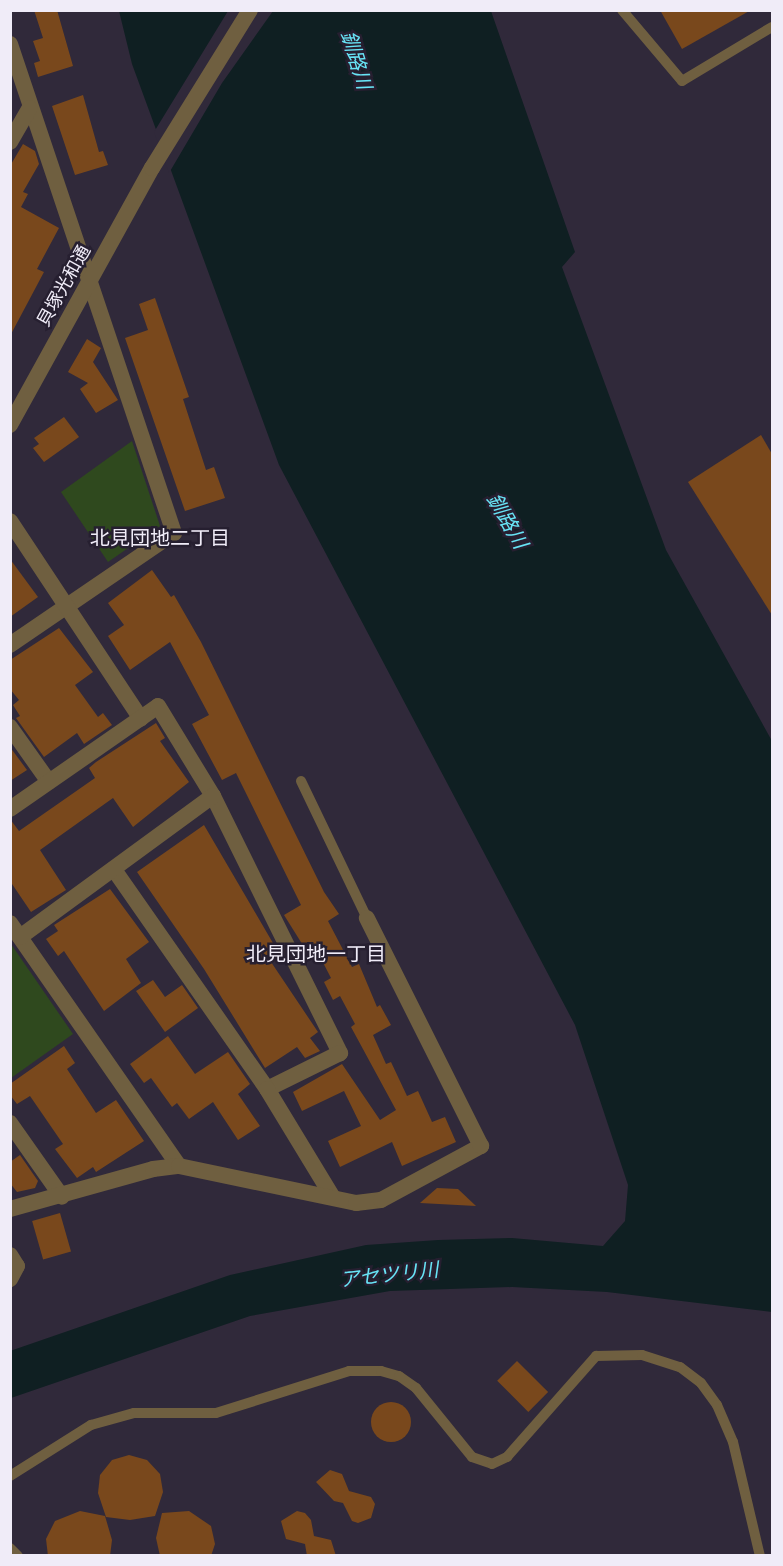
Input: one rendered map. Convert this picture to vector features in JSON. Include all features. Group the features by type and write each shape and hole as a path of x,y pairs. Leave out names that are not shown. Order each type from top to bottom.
{"street":[{"name":"貝塚光和通","path":"10,424 152,168 250,10"},
{"path":"10,645 174,533 11,49"},
{"path":"10,142 30,108"},
{"path":"10,521 141,719"},
{"path":"10,809 158,705 213,796 340,1053 267,1089"},
{"path":"10,727 49,782"},
{"path":"20,937 115,871 213,796"},
{"path":"115,871 267,1089 332,1196"},
{"path":"10,1209 62,1197 153,1169 179,1166 332,1196 356,1203 381,1200 481,1146 367,918"},
{"path":"10,923 179,1166"},
{"path":"10,1123 62,1197"},
{"path":"10,1255 18,1266 10,1279"}],"lane":[{"path":"622,10 682,81 772,27"},
{"path":"301,781 367,918"},
{"path":"10,1476 91,1425 134,1413 216,1413 349,1371 381,1371 399,1376 416,1388 472,1457 492,1464 507,1457 596,1356 642,1355 680,1367 700,1383 717,1405 733,1442 760,1556"},
{"path":"10,1548 18,1556"}],"green space":[{"path":"132,441 160,526 108,562 61,492"},
{"path":"11,944 73,1034 10,1078"}],"water":[{"path":"119,11 491,11 575,252 562,267 666,550 772,741 772,1312 607,1292 512,1287 390,1291 250,1316 11,1398 10,1351 230,1275 366,1245 512,1238 603,1246 625,1221 628,1185 575,1025 279,465 132,64"}],"pier":[{"path":"228,11 273,11 222,83 169,173 154,132"}],"building":[{"path":"34,10 57,10 73,66 38,77 34,63 40,61 33,41 43,38"},
{"path":"660,10 751,10 682,49"},
{"path":"83,95 99,152 103,151 108,165 75,175 52,106"},
{"path":"23,144 35,151 39,164 23,192 28,194 21,207 59,228 37,269 44,272 10,336 10,166"},
{"path":"155,298 189,397 183,399 206,470 214,467 225,498 185,511 125,338 148,330 139,304"},
{"path":"87,339 101,348 93,362 118,400 96,413 80,389 88,383 68,372"},
{"path":"64,417 79,437 44,462 33,448 39,444 34,438"},
{"path":"761,435 772,454 772,615 688,482"},
{"path":"10,559 38,597 10,617"},
{"path":"152,570 171,597 174,595 201,642 324,892 339,914 328,921 352,967 359,964 377,1007 380,1005 391,1025 373,1035 386,1064 391,1062 407,1096 418,1091 432,1122 445,1117 456,1142 402,1166 392,1142 340,1167 328,1141 361,1126 344,1091 302,1111 293,1092 342,1064 380,1120 396,1110 351,1027 355,1024 340,996 333,1000 324,982 331,978 317,951 309,955 284,915 301,905 236,773 222,780 192,724 209,715 170,642 130,670 108,636 124,625 108,603"},
{"path":"59,628 93,672 75,685 98,717 103,713 112,725 84,744 77,733 44,757 16,718 20,716 13,705 19,700 10,689 10,660"},
{"path":"156,723 165,738 160,741 189,782 133,827 113,798 40,850 66,890 31,912 10,881 10,819 19,831 95,778 89,768 96,762"},
{"path":"10,747 27,770 10,781"},
{"path":"204,825 277,950 267,956 318,1032 310,1038 320,1051 305,1058 297,1047 265,1068 204,969 137,872"},
{"path":"110,889 149,942 126,959 141,983 104,1011 64,951 58,956 46,939 58,931 54,925"},
{"path":"153,980 165,997 182,985 198,1008 165,1032 136,991"},
{"path":"168,1036 195,1074 228,1052 250,1084 238,1094 260,1126 238,1140 213,1102 189,1119 177,1103 172,1107 151,1078 144,1083 130,1064"},
{"path":"64,1046 75,1063 67,1069 96,1113 116,1100 144,1141 96,1172 93,1167 77,1178 55,1149 63,1144 30,1096 17,1104 10,1095 10,1084"},
{"path":"20,1155 38,1181 35,1188 17,1192 10,1183 10,1162"},
{"path":"437,1188 458,1189 476,1206 420,1203"},
{"path":"60,1213 71,1251 43,1259 32,1221"},
{"path":"517,1361 548,1392 528,1412 497,1381"},
{"path":"391,1402 405,1408 411,1422 405,1436 391,1442 377,1436 371,1422 377,1408"},
{"path":"129,1455 147,1460 160,1474 163,1492 155,1516 130,1520 106,1517 98,1493 100,1475 112,1460"},
{"path":"330,1470 342,1474 349,1491 371,1497 375,1504 371,1518 358,1523 352,1521 343,1503 334,1501 316,1482"},
{"path":"80,1511 105,1516 112,1540 110,1556 48,1556 46,1539 55,1521"},
{"path":"189,1511 211,1526 215,1544 211,1556 160,1556 156,1538 162,1513"},
{"path":"297,1511 305,1513 311,1520 314,1536 331,1540 336,1556 307,1556 305,1544 286,1539 281,1521"}],"district":[{"name":"北見団地二丁目","path":"160,538"},
{"name":"北見団地一丁目","path":"316,954"}],"water label":[{"name":"釧路川","path":"356,60"},
{"name":"釧路川","path":"507,521"},
{"name":"アセツリ川","path":"389,1275"}]}
